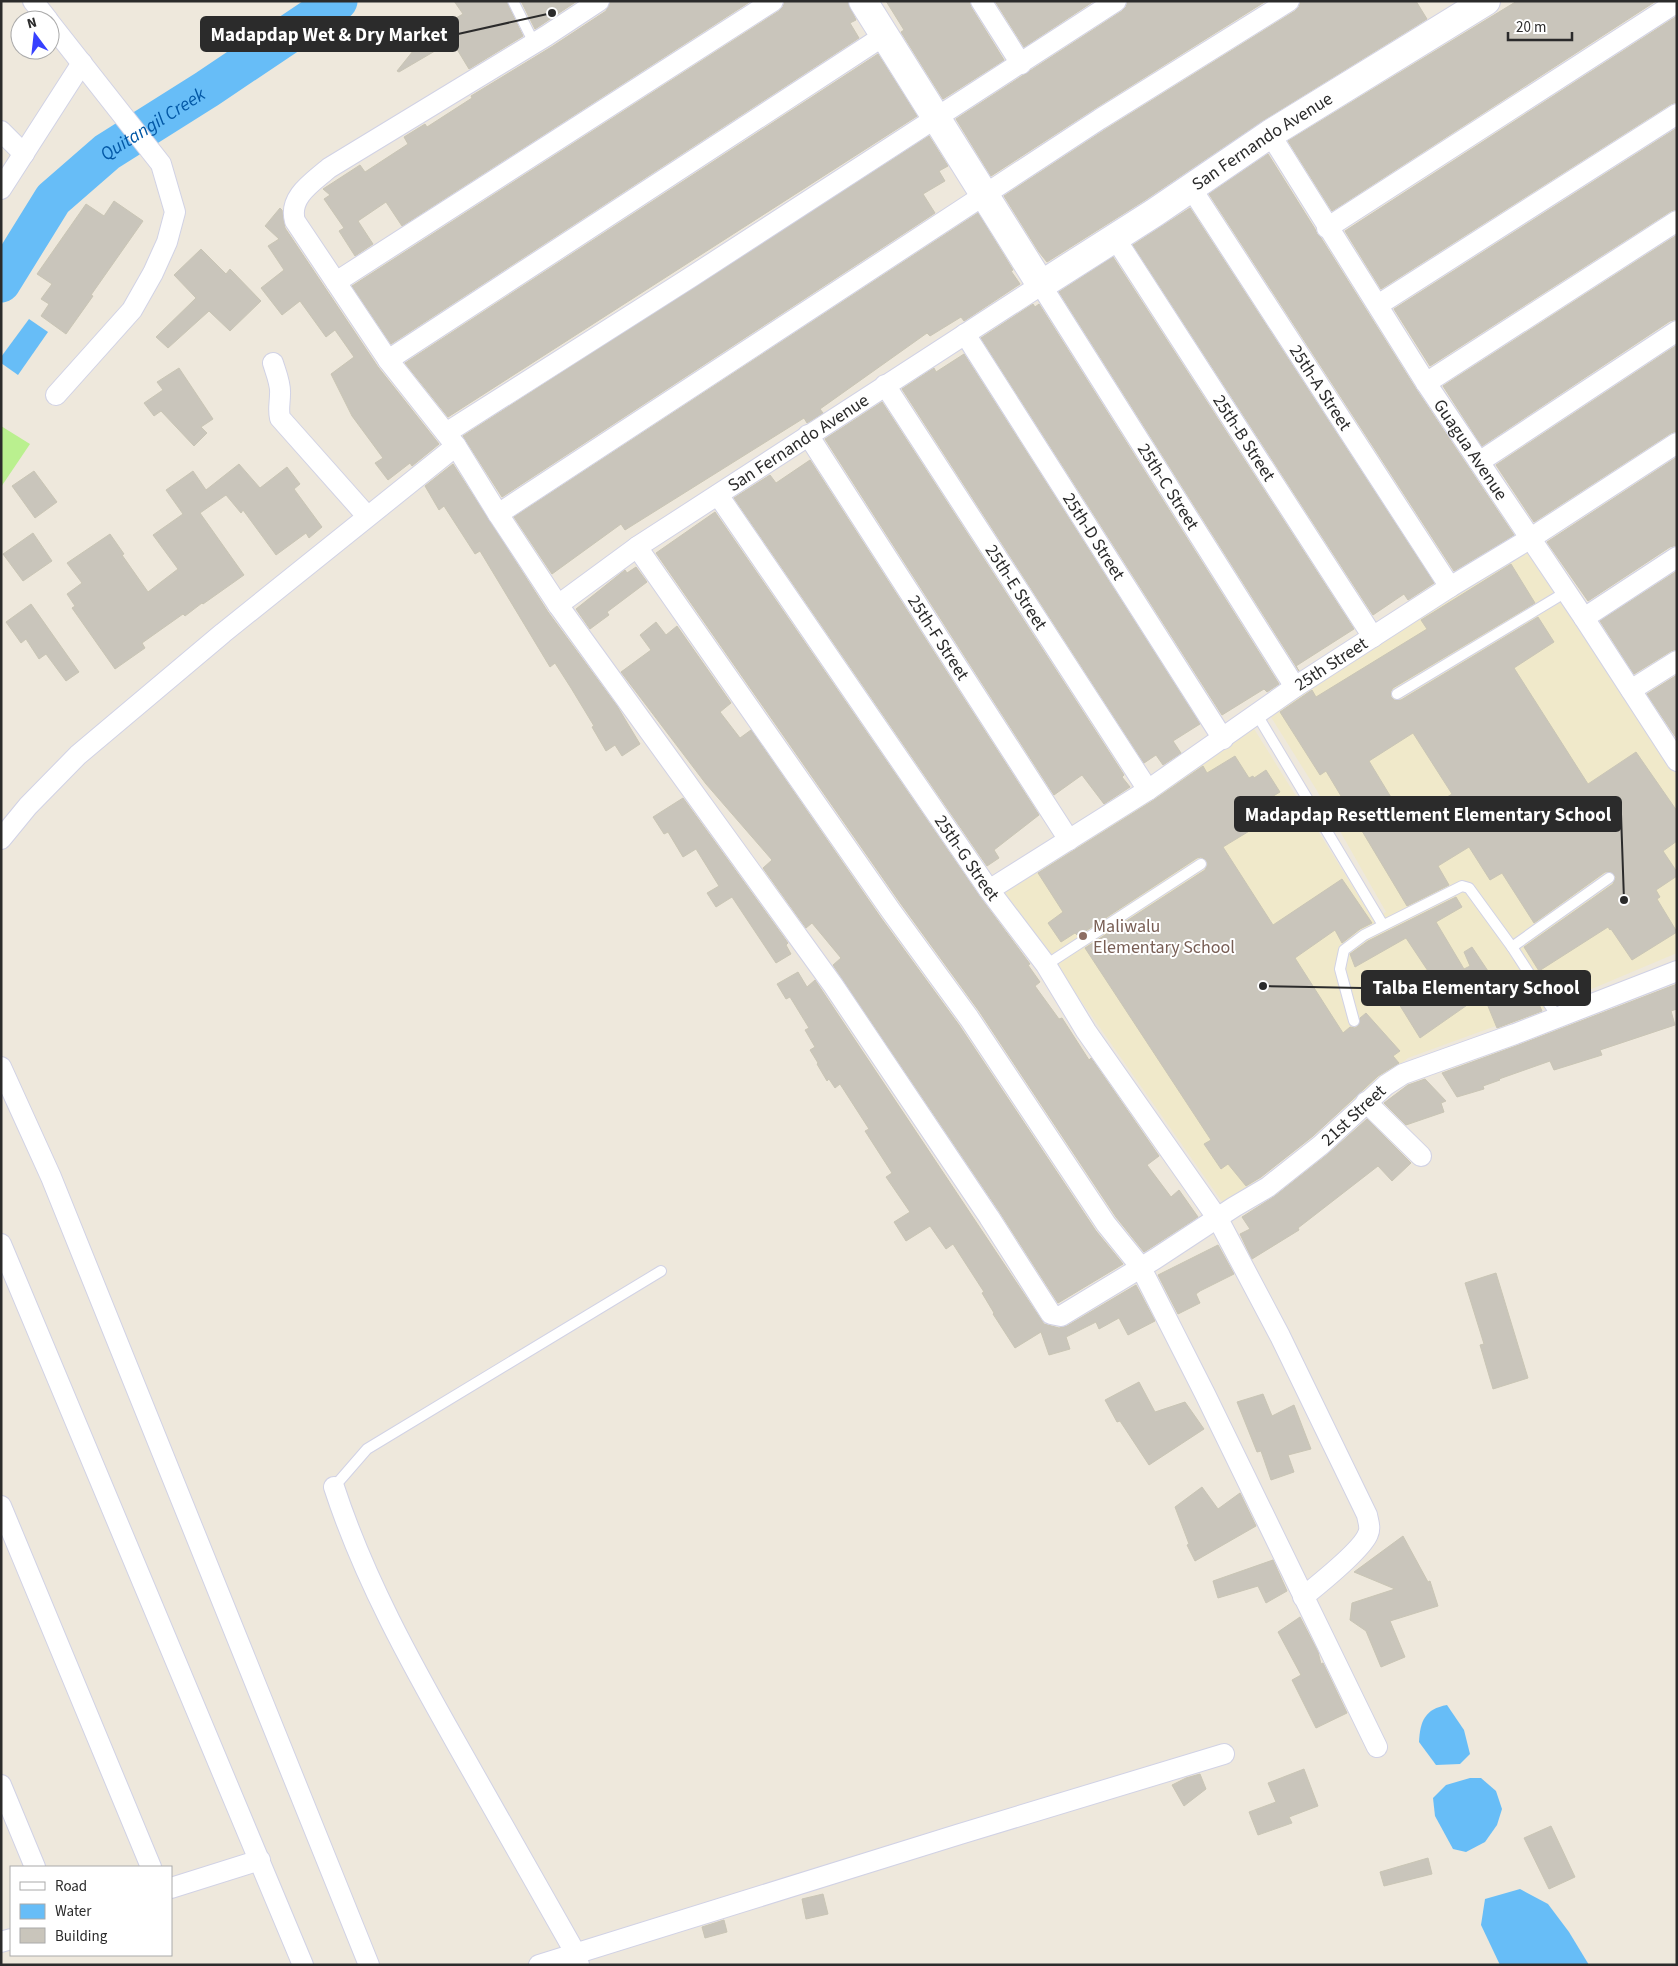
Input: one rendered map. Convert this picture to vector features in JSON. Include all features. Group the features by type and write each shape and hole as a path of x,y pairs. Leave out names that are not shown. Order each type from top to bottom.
{"main road":[{"path":"863,1 1041,285"},
{"name":"San Fernando Avenue","path":"1041,285 1191,188 1270,134 1486,1"}],"street":[{"path":"558,605 451,440 388,360 295,221 293,215 296,200 302,191 329,168 534,43 599,1"},
{"path":"336,282 773,1"},
{"path":"981,1 1021,64"},
{"path":"1,839 28,806 78,756 223,633 367,516 451,440 699,272 1021,64 1095,7 1116,1"},
{"path":"498,514 1100,119 1289,1"},
{"path":"1328,228 1677,2"},
{"path":"388,360 886,35"},
{"path":"56,395 132,310 153,273 167,242 175,212 161,164 60,36"},
{"path":"3,183 24,154 82,63"},
{"path":"1378,305 1677,114"},
{"path":"1,131 24,154"},
{"name":"Guagua Avenue","path":"1270,134 1426,383 1632,690 1677,761"},
{"name":"25th-A Street","path":"1191,188 1450,587"},
{"path":"1426,383 1677,221"},
{"name":"25th-B Street","path":"1115,238 1373,637"},
{"name":"San Fernando Avenue","path":"558,605 637,547 1041,285"},
{"name":"25th-C Street","path":"1041,285 1295,687"},
{"path":"1479,462 1677,331"},
{"name":"25th-D Street","path":"965,334 1223,739"},
{"path":"272,363 277,373 280,392 277,408 280,418 367,516"},
{"name":"25th-E Street","path":"886,385 1148,790"},
{"name":"25th-F Street","path":"808,435 1068,840"},
{"name":"25th Street","path":"989,890 1148,790 1295,687 1677,443"},
{"name":"25th-G Street","path":"718,495 989,890 1046,965 1086,1031 1218,1219 1280,1336 1367,1515 1370,1528 1368,1536 1362,1544 1303,1597"},
{"path":"637,547 891,911 969,1018 1106,1224 1140,1266 1205,1394 1377,1747"},
{"path":"1584,618 1677,557"},
{"name":"21st Street","path":"558,605 832,985 989,1217 1051,1314 1061,1316 1268,1187 1321,1145 1386,1085 1404,1074 1558,1018 1677,971"},
{"path":"1632,690 1677,661"},
{"path":"1,1067 51,1177 369,1965"},
{"path":"1366,1102 1421,1156"},
{"path":"1,1244 304,1965"},
{"path":"334,1487 379,1598 430,1696 578,1959"},
{"path":"1,1506 151,1866"},
{"path":"539,1965 578,1959 951,1836 1224,1754"},
{"path":"1,1785 35,1866"},
{"path":"172,1888 260,1860"}],"lane":[{"path":"513,1 534,43"},
{"path":"1397,694 1566,592"},
{"path":"1256,713 1383,925"},
{"path":"1046,965 1201,864"},
{"path":"1512,947 1609,878"},
{"path":"1354,1021 1340,968 1344,950 1364,935 1462,886 1469,888 1512,947 1558,1018"},
{"path":"334,1487 367,1450 661,1271"}],"shaded area":[{"path":"1525,545 1677,776 1677,953 1556,1004 1408,1058 1225,1206 1001,887 1251,724 1373,919 1386,912 1316,789 1266,709"}],"green space":[{"path":"1,426 30,444 1,487"}],"water":[{"path":"29,319 48,332 18,375 1,363 1,357"},
{"path":"1447,1705 1464,1730 1470,1754 1460,1764 1436,1765 1419,1742 1422,1722 1433,1710"},
{"path":"1470,1778 1481,1778 1496,1791 1502,1809 1497,1825 1485,1842 1466,1852 1453,1849 1435,1816 1433,1798 1446,1785"},
{"path":"1520,1889 1548,1904 1569,1932 1589,1965 1500,1965 1481,1925 1485,1899"}],"building":[{"path":"454,1 506,1 523,36 469,69 452,41 399,72 397,71 417,46 402,33 414,19 431,32 463,14"},
{"path":"521,1 577,1 535,29"},
{"path":"611,1 751,1 402,226 386,202 358,221 373,244 355,256 339,231 344,228 324,199 330,195 323,189 360,165 365,172 408,144 404,137 425,124 427,127 472,98 471,96 553,46 606,11"},
{"path":"785,1 847,1 856,20 850,23 859,38 391,344 352,286 779,11"},
{"path":"886,1 969,1 1004,60 943,99 901,32 904,30"},
{"path":"995,1 1094,1 1024,47"},
{"path":"1128,1 1266,1 991,176 956,119 1122,11"},
{"path":"1301,1 1416,1 1427,19 1262,121 1145,200 1047,262 1004,196 1106,129 1295,11"},
{"path":"1517,1 1656,1 1332,211 1288,141"},
{"path":"1677,16 1677,102 1671,104 1381,289 1345,231"},
{"path":"878,54 917,116 448,417 405,363"},
{"path":"1677,128 1677,209 1671,211 1430,366 1394,309"},
{"path":"929,136 948,166 939,171 945,181 923,194 935,213 502,497 463,436"},
{"path":"1268,154 1416,389 1514,535 1454,571 1209,194"},
{"path":"114,201 143,221 66,334 41,316 49,304 41,299 52,284 37,274 86,204 104,216"},
{"path":"280,208 285,228 378,367 439,444 412,466 410,463 388,480 375,463 383,458 352,416 331,374 354,357 335,330 326,337 300,301 282,315 261,288 284,270 268,246 279,239 265,226"},
{"path":"1190,208 1434,583 1408,600 1404,594 1373,615 1133,245"},
{"path":"978,213 1020,284 964,321 961,317 930,336 927,333 820,409 823,413 807,423 804,418 625,530 621,524 552,574 514,517"},
{"path":"1677,235 1677,319 1670,321 1482,446 1443,386"},
{"path":"201,249 226,274 230,269 261,301 230,331 209,311 168,348 156,337 196,298 174,275"},
{"path":"1113,257 1354,629 1296,666 1299,671 1059,292"},
{"path":"1033,304 1035,307 1039,304 1279,684 1267,692 1264,689 1222,715 981,338"},
{"path":"1677,345 1677,431 1671,433 1534,522 1496,465"},
{"path":"964,354 1200,724 1173,741 1181,753 1163,765 1156,755 1144,763 902,389 934,368 936,372"},
{"path":"179,368 213,419 201,427 207,433 194,446 161,411 154,416 144,403 163,390 157,382"},
{"path":"882,402 1124,775 1122,777 1130,787 1104,804 1082,775 1054,795 825,439"},
{"path":"1677,457 1677,545 1670,547 1588,601 1547,542"},
{"path":"810,460 1039,815 994,850 999,858 987,866 734,498 770,475 776,483"},
{"path":"239,464 260,488 287,467 300,484 294,489 322,527 309,538 306,533 276,555 243,510 241,513 226,495 200,513 244,575 142,643 145,648 115,669 72,608 75,606 67,594 82,583 67,563 110,534 148,592 178,569 153,535 183,514 166,490 193,471 206,490"},
{"path":"453,464 548,612 617,706 640,744 622,756 615,745 606,751 592,727 594,726 571,688 555,663 550,667 480,551 475,554 444,506 439,510 425,486"},
{"path":"34,471 57,502 35,518 12,486"},
{"path":"715,512 980,897 1030,964 1028,965 1040,982 1035,986 1059,1019 1062,1018 1089,1060 1091,1058 1159,1156 1147,1165 1171,1197 1179,1190 1198,1217 1144,1252 1116,1217 979,1011 901,904 656,553"},
{"path":"33,533 52,561 23,581 3,554"},
{"path":"1511,564 1535,603 1393,688 1391,697 1394,700 1401,700 1538,617 1554,642 1514,668 1588,784 1636,752 1677,811 1677,841 1663,851 1677,872 1677,876 1656,890 1660,897 1657,899 1677,932 1632,960 1608,927 1539,971 1524,947 1613,884 1616,877 1611,872 1605,872 1534,923 1502,873 1490,880 1469,847 1438,866 1449,885 1407,906 1326,771 1320,775 1280,712 1312,690 1316,697 1427,629 1421,620","holes":["1413,733 1452,794 1406,822 1369,761"]},
{"path":"636,567 647,582 607,612 609,615 590,629 576,609 625,570 627,573"},
{"path":"1677,571 1677,649 1634,674 1600,621"},
{"path":"31,604 79,672 66,681 46,654 39,659 26,639 21,643 6,622"},
{"path":"656,622 666,635 677,626 731,703 720,712 740,738 751,730 881,918 959,1025 1096,1231 1123,1264 1058,1303 999,1211 833,965 841,958 812,923 806,928 763,868 772,860 706,784 621,672 651,650 640,635"},
{"path":"1677,675 1677,739 1647,694"},
{"path":"1235,756 1249,778 1253,776 1254,778 1266,770 1280,792 1270,798 1279,813 1223,847 1273,925 1342,879 1372,923 1360,929 1342,943 1335,930 1295,958 1343,1033 1350,1027 1355,1028 1358,1026 1360,1018 1366,1013 1400,1051 1393,1056 1399,1063 1378,1076 1313,1136 1261,1177 1246,1186 1228,1164 1221,1169 1204,1144 1211,1140 1085,948 1205,870 1208,864 1206,860 1201,857 1197,858 1078,936 1075,933 1061,942 1048,923 1063,912 1038,873 1154,800 1203,766 1207,773"},
{"path":"683,798 788,943 786,945 791,954 776,963 732,897 716,907 707,893 719,886 696,849 683,857 668,832 664,834 653,817"},
{"path":"1456,897 1462,907 1436,922 1464,969 1470,966 1464,952 1472,947 1500,989 1524,978 1534,993 1542,1011 1497,1028 1483,994 1420,1038 1394,996 1430,974 1406,938 1355,967 1350,954 1368,941"},
{"path":"798,972 807,987 815,980 1044,1324 1059,1328 1067,1326 1136,1285 1155,1321 1128,1335 1119,1318 1099,1329 1096,1322 1066,1337 1070,1349 1049,1355 1041,1332 1015,1348 993,1314 982,1293 984,1292 953,1244 946,1249 930,1226 906,1241 894,1222 910,1212 886,1177 892,1173 865,1131 869,1129 840,1084 835,1088 829,1079 827,1081 810,1050 815,1047 805,1030 809,1028 790,997 786,999 777,984"},
{"path":"1677,984 1677,1009 1671,1011 1675,1025 1600,1050 1602,1055 1554,1070 1550,1061 1499,1079 1483,1086 1484,1089 1457,1097 1442,1073 1519,1045"},
{"path":"1425,1079 1446,1101 1441,1103 1444,1112 1406,1125 1384,1103 1408,1085"},
{"path":"1367,1119 1411,1163 1392,1181 1378,1166 1298,1228 1299,1230 1252,1259 1240,1234 1250,1229 1242,1217 1275,1196 1328,1154"},
{"path":"1218,1245 1234,1274 1200,1291 1196,1294 1200,1303 1178,1314 1158,1275"},
{"path":"1496,1273 1528,1378 1493,1389 1480,1345 1484,1344 1465,1283"},
{"path":"1139,1382 1155,1412 1185,1402 1204,1429 1149,1465 1120,1421 1117,1422 1105,1400"},
{"path":"1263,1394 1272,1416 1294,1405 1311,1449 1288,1455 1294,1472 1271,1480 1261,1451 1257,1452 1237,1402"},
{"path":"1202,1487 1218,1509 1240,1493 1256,1526 1195,1561 1187,1545 1189,1544 1175,1507"},
{"path":"1403,1536 1428,1582 1430,1581 1438,1606 1390,1621 1405,1657 1381,1667 1366,1631 1350,1620 1352,1603 1395,1589 1354,1572"},
{"path":"1273,1560 1287,1591 1266,1603 1258,1586 1218,1598 1213,1581"},
{"path":"1300,1617 1318,1652 1321,1664 1323,1663 1347,1713 1316,1728 1292,1680 1301,1675 1278,1632"},
{"path":"1304,1769 1318,1806 1289,1817 1292,1823 1258,1835 1249,1812 1276,1802 1268,1783"},
{"path":"1200,1774 1206,1789 1184,1806 1172,1785"},
{"path":"1551,1826 1575,1877 1549,1889 1524,1838"},
{"path":"1428,1858 1432,1874 1384,1886 1380,1872"},
{"path":"823,1894 828,1914 806,1919 802,1899"},
{"path":"724,1920 727,1932 705,1938 702,1927"}],"waterway":[{"name":"Quitangil Creek","path":"1,283 53,199 107,152 207,89 338,1"}],"place":[{"name":"Madapdap Wet & Dry Market","path":"552,13"},
{"name":"Madapdap Resettlement Elementary School","path":"1624,900"},
{"name":"Maliwalu Elementary School","path":"1083,936"},
{"name":"Talba Elementary School","path":"1263,986"}]}
